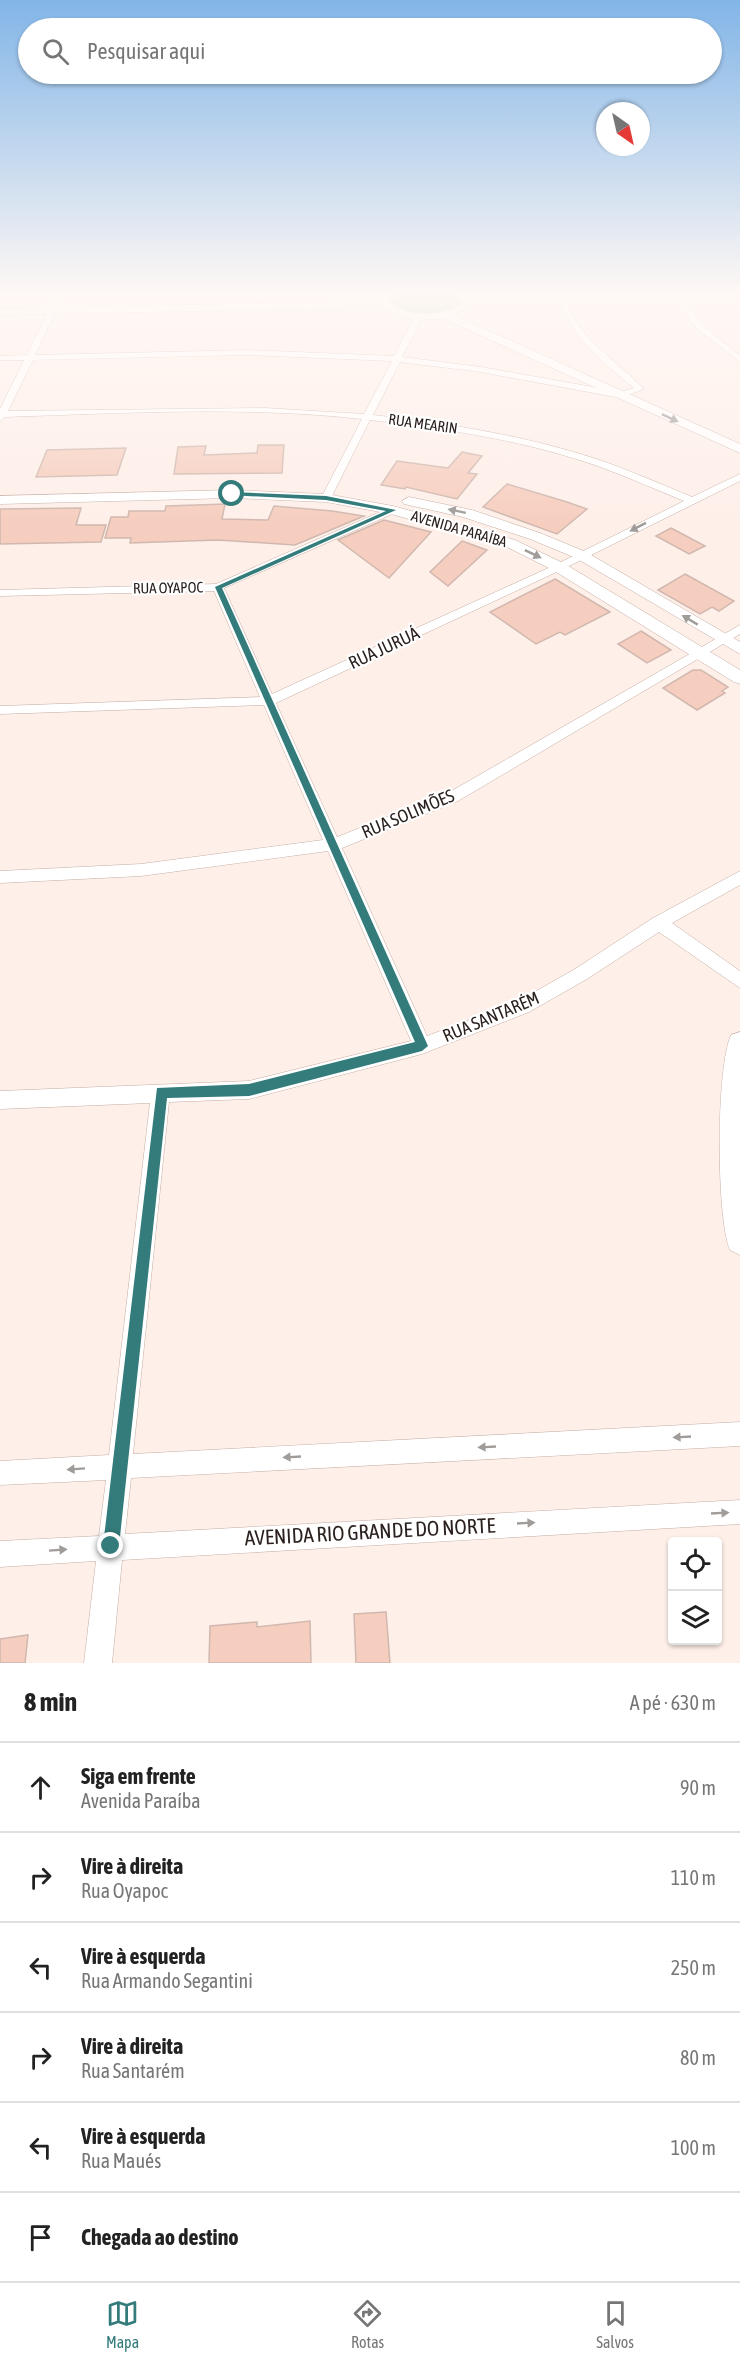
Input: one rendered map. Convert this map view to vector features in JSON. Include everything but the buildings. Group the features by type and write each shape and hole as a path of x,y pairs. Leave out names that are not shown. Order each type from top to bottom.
{"street":[{"path":"1,415 24,369"},
{"path":"329,492 392,369"},
{"path":"472,369 621,395 645,391"},
{"path":"563,369 740,449"},
{"path":"616,369 645,391"},
{"path":"598,370 645,391"},
{"name":"RUA MEARIN","path":"1,415 241,409 368,416 447,426 553,450 648,481 690,501"},
{"name":"RUA JURUÁ","path":"0,711 269,701 559,567 740,477"},
{"name":"AVENIDA PARAÍBA","path":"0,488 165,490 232,494 329,492 467,513 535,536 581,555 740,650"},
{"name":"AVENIDA PARAÍBA","path":"0,500 165,490"},
{"name":"AVENIDA PARAÍBA","path":"329,492 510,543 559,567 740,678"},
{"name":"RUA OYAPOC","path":"0,592 218,587 393,510"},
{"path":"218,587 422,1046"},
{"name":"RUA SOLIMÕES","path":"0,877 141,870 333,846 453,797 740,629"},
{"name":"RUA SANTARÉM","path":"0,1100 249,1090 422,1046 523,1007 581,974 659,923 740,877"},
{"path":"659,923 740,981"},
{"path":"740,1043 736,1064 734,1195 740,1240"},
{"path":"98,1663 161,1092"},
{"path":"0,1473 740,1434"},
{"name":"AVENIDA RIO GRANDE DO NORTE","path":"0,1554 740,1512"}],"route":[{"path":"111,1546 161,1092 249,1090 422,1046 218,587 393,510 326,498 232,494"}]}
